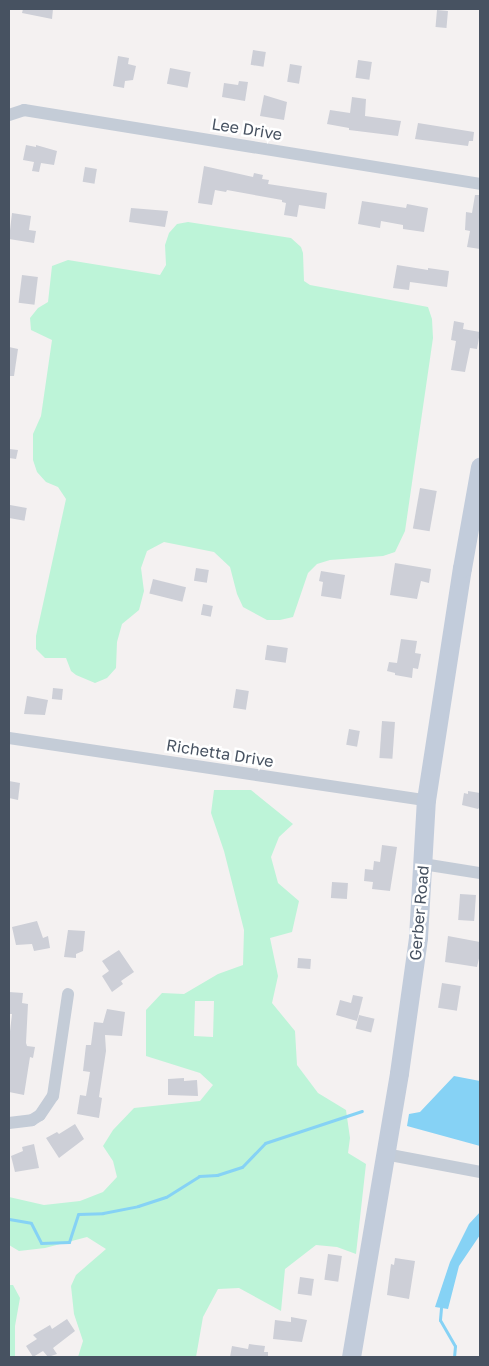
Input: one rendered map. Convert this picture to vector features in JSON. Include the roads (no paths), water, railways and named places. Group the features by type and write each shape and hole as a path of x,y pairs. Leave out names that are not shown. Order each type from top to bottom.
{"street":[{"name":"Lee Drive","path":"9,115 24,110 480,184"},
{"name":"Gerber Road","path":"351,1357 385,1154 418,937 426,800 462,568 480,467"},
{"name":"Richetta Drive","path":"9,738 426,800"},
{"path":"423,864 480,873"},
{"path":"9,1123 32,1120 40,1115 53,1096 68,994"},
{"path":"385,1154 480,1172"}],"water":[{"path":"454,1076 480,1081 480,1146 407,1126 409,1114 420,1112"},
{"path":"480,1212 480,1235 459,1266 448,1309 435,1307 450,1262 469,1224"}],"waterway":[{"path":"9,1219 31,1223 41,1243 69,1242 78,1214 103,1213 138,1206 166,1197 199,1176 217,1175 242,1167 265,1143 362,1111"},
{"path":"441,1308 440,1320 455,1346 454,1357"}]}
